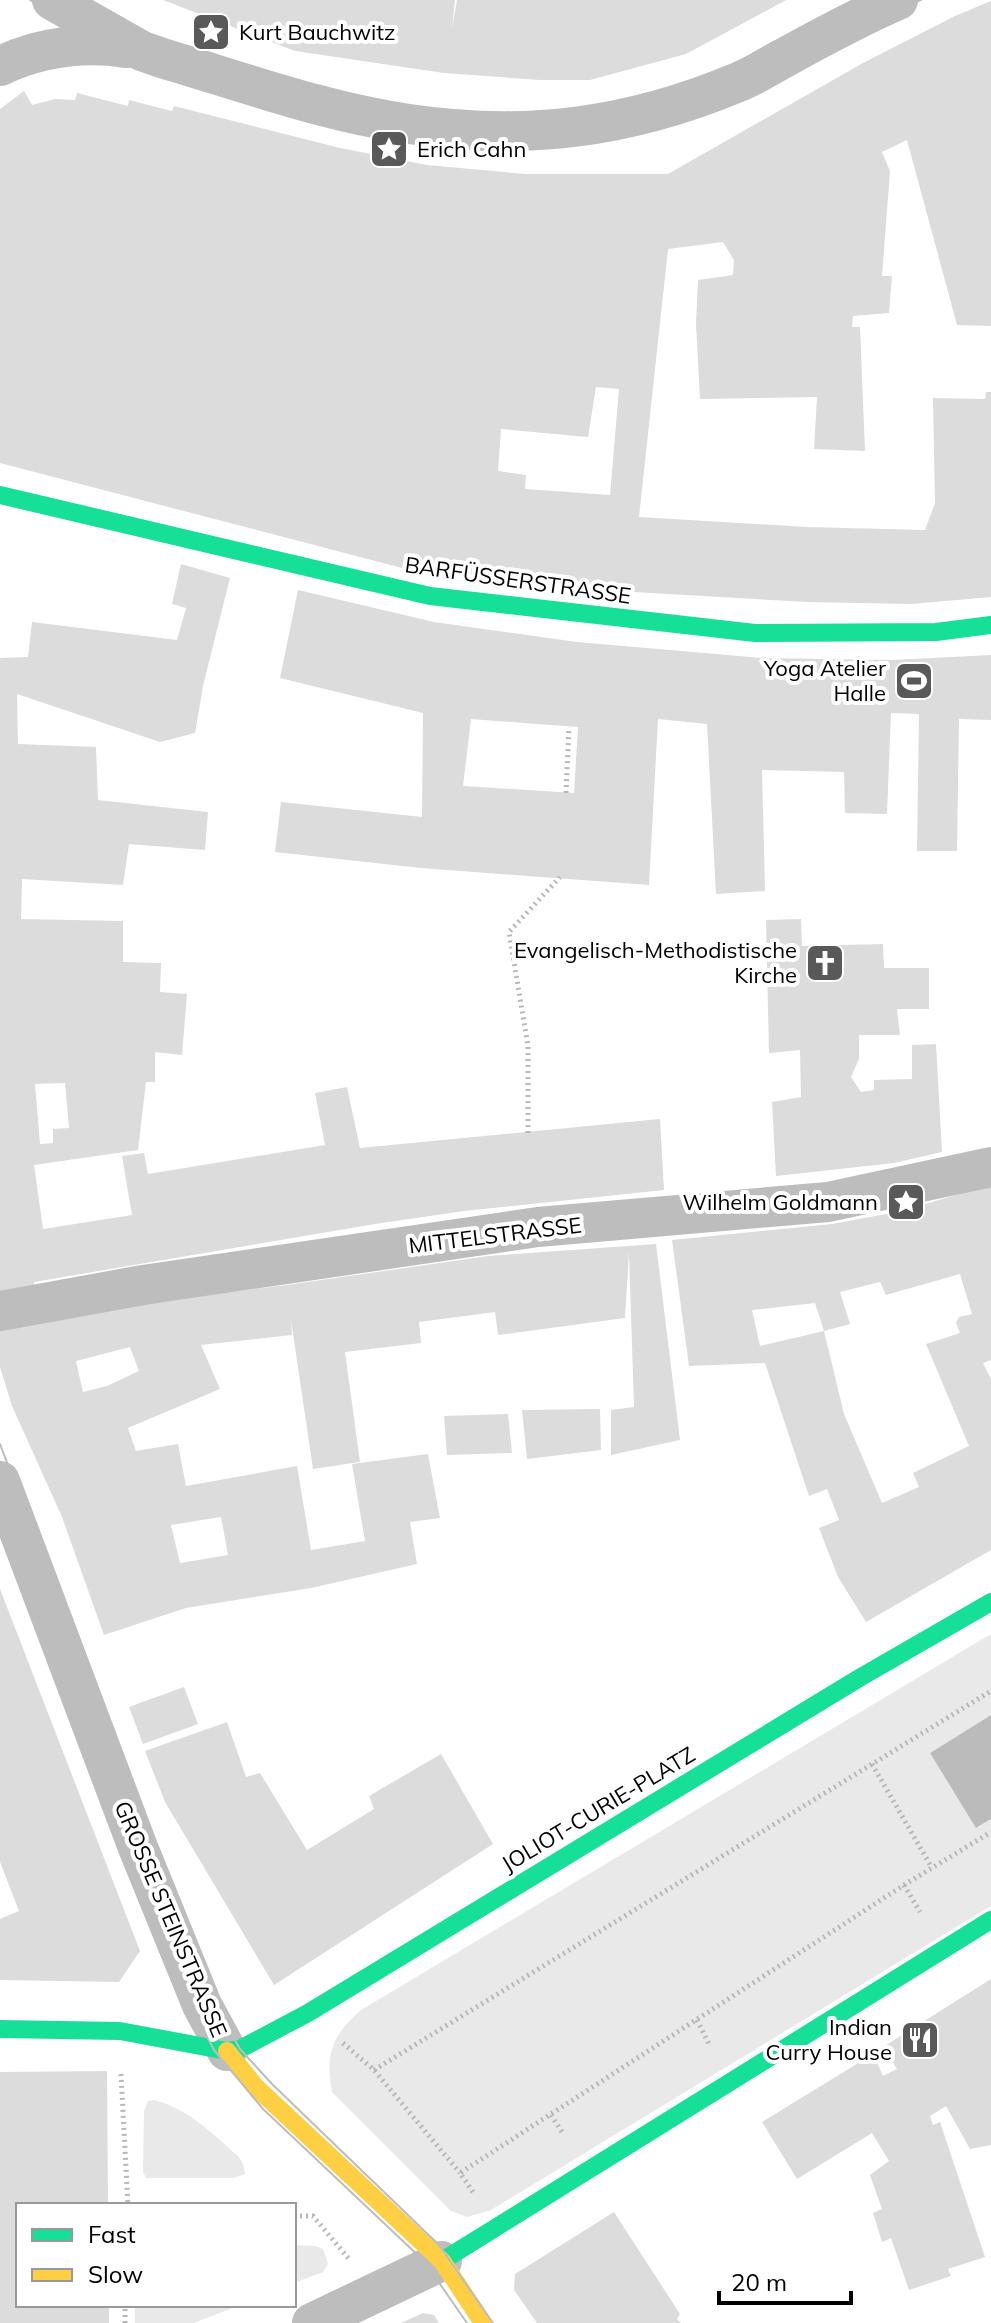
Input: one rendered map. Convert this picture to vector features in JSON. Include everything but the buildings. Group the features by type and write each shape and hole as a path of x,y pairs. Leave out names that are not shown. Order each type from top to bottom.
{"street":[{"path":"52,0 142,51"},
{"path":"0,66 50,47 113,46 142,51 292,96 407,124 475,131 573,128 670,108 739,82 857,18 898,0"},
{"name":"BARFÜSSERSTRASSE","path":"0,495 430,596 755,633 936,632 991,625"},
{"name":"MITTELSTRASSE","path":"0,1311 143,1285 538,1227 828,1202 991,1167"},
{"name":"GROSSE STEINSTRASSE","path":"0,1481 137,1845 202,2005 227,2051 255,2086 442,2261 483,2323"},
{"name":"JOLIOT-CURIE-PLATZ","path":"227,2051 240,2049 308,2013 861,1677 991,1602"},
{"path":"312,2323 442,2261 991,1920"},
{"path":"0,2029 120,2031 227,2051"}],"path":[{"path":"566,793 569,727"},
{"path":"528,1133 528,1046 509,932 560,877"},
{"path":"460,2173 374,2070 991,1691"},
{"path":"872,1764 932,1868"},
{"path":"504,2146 991,1832"},
{"path":"120,2031 128,2203"},
{"path":"296,2216 313,2216 377,2292"}],"shaded area":[{"path":"991,1634 991,1715 930,1753 977,1828 991,1819 991,1906 491,2210 467,2217 451,2211 332,2092 330,2056 333,2046 343,2028 361,2010"},
{"path":"991,1715 991,1819 976,1828 930,1753"},
{"path":"154,2100 178,2109 210,2131 239,2157 245,2174 234,2178 146,2178 143,2172 144,2111 148,2101"},
{"path":"296,2245 323,2249 328,2264 323,2272 296,2282"},
{"path":"135,2307 235,2307 194,2323 135,2323"}],"tram line":[{"path":"30,0 139,59"},
{"path":"72,0 137,35 275,81 385,107 441,115 497,118 553,117 609,110 664,97 744,65 873,0"},
{"path":"0,81 31,66 63,59 96,58 164,69 262,98 426,137 481,143 563,142 642,128 719,103 756,87 872,23 921,0"},
{"path":"0,52 62,33 94,32 127,37"},
{"path":"0,1444 213,2002 240,2049 272,2084 439,2245 493,2323"},
{"path":"0,1514 175,1975 214,2050 263,2109 424,2261 467,2323"}],"traffic: fast":[{"path":"0,495 430,596 755,633 936,632 991,625"},
{"path":"0,2029 120,2031 227,2051 240,2049 308,2013 861,1677 991,1602"},
{"path":"442,2261 991,1920"}],"traffic: slow":[{"path":"227,2051 255,2086 442,2261 483,2323"}],"place":[{"name":"Kurt Bauchwitz","path":"211,32"},
{"name":"Erich Cahn","path":"389,149"},
{"name":"Yoga Atelier Halle","path":"914,681"},
{"name":"Evangelisch-Methodistische Kirche","path":"825,963"},
{"name":"Wilhelm Goldmann","path":"906,1202"},
{"name":"Indian Curry House","path":"920,2040"}]}
